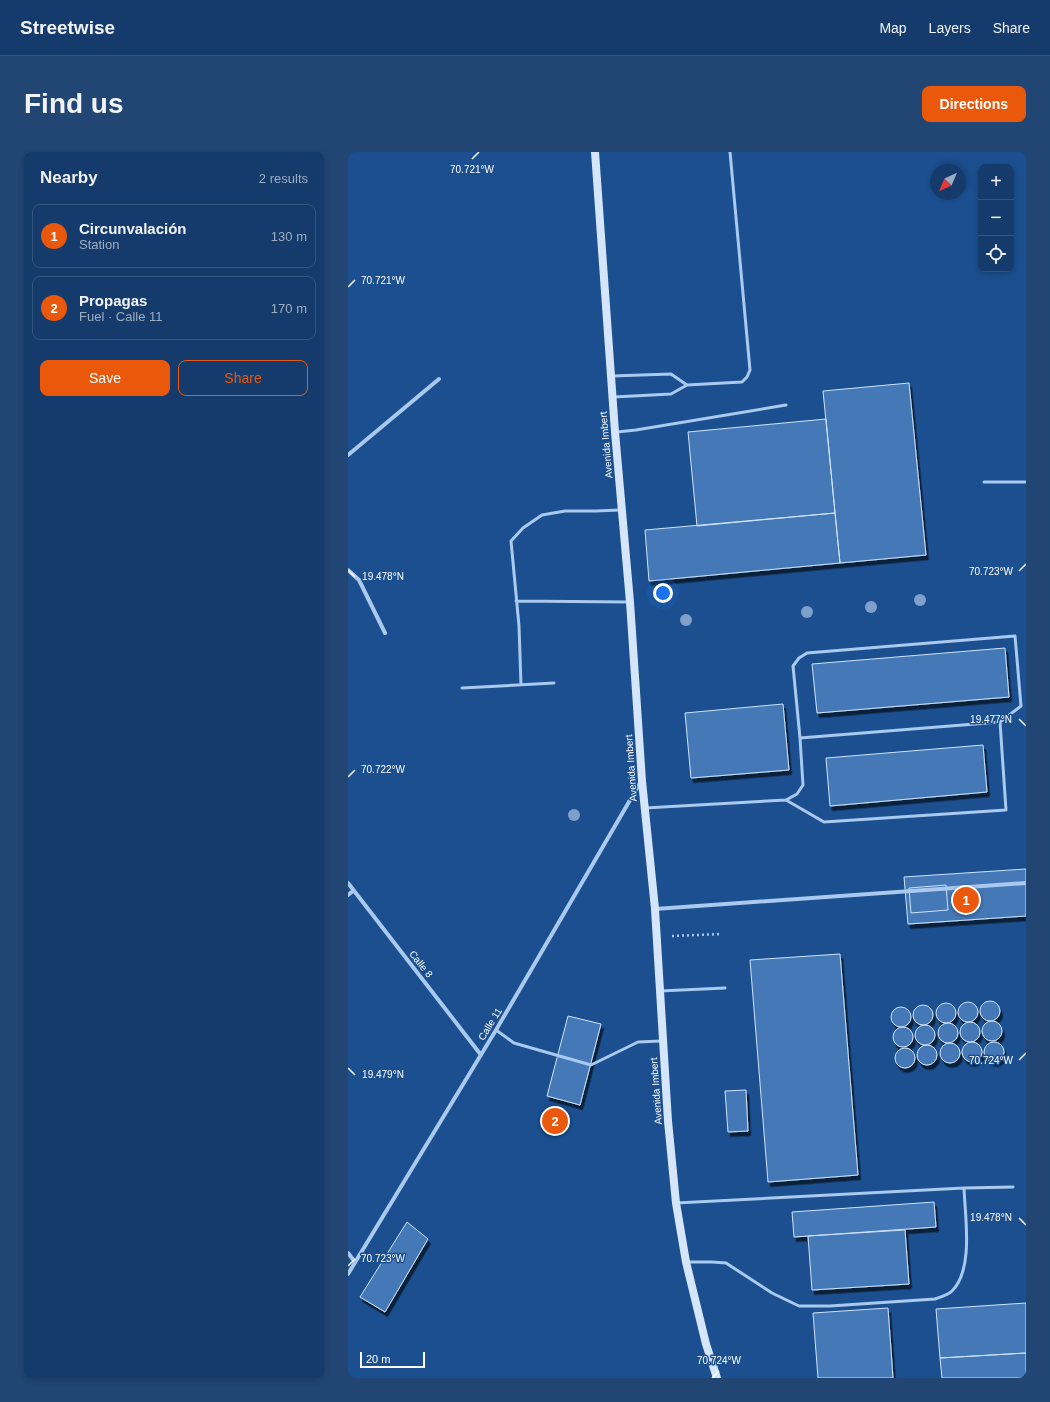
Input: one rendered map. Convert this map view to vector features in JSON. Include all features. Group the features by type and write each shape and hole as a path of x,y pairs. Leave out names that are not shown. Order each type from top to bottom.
{"main road":[{"name":"Avenida Imbert","path":"595,152 612,398 630,602 644,808 655,909 668,1121 676,1203 686,1262 706,1344 717,1378"}],"street":[{"path":"348,455 439,379"},
{"path":"348,570 359,580 385,633"},
{"name":"Calle 11","path":"348,1274 496,1030 642,780"},
{"path":"655,909 1026,883"},
{"name":"Calle 8","path":"348,884 481,1055"},
{"path":"348,895 353,891"},
{"path":"348,1253 355,1262"}],"lane":[{"path":"612,398 671,394 687,384 742,382 747,378 750,370 730,152"},
{"path":"611,377 671,374 687,384"},
{"path":"615,432 636,430 786,405"},
{"path":"984,482 1026,482"},
{"path":"521,685 519,626 511,541 523,528 542,515 564,511 622,510"},
{"path":"516,601 630,602"},
{"path":"644,808 786,800 797,794 803,785 793,666 799,658 807,652 1015,636 1021,706 1000,722 800,738"},
{"path":"462,688 554,683"},
{"path":"786,800 824,822 1006,810 1000,722"},
{"path":"660,991 725,988"},
{"path":"496,1030 514,1043 591,1065 638,1042 663,1040"},
{"path":"676,1203 964,1188 1013,1187"},
{"path":"686,1262 726,1263 772,1293 799,1306 830,1306 935,1299 951,1292 961,1279 967,1254 964,1188"}],"path":[{"path":"657,937 722,934"}],"building":[{"path":"909,383 926,555 840,563 823,391"},
{"path":"826,419 835,513 697,526 688,432"},
{"path":"835,513 840,563 649,581 645,530"},
{"path":"1005,648 1009,697 817,713 812,664"},
{"path":"783,704 789,770 691,778 685,713"},
{"path":"983,745 987,792 830,806 826,758"},
{"path":"1026,869 1026,916 908,924 904,877"},
{"path":"946,885 948,910 911,913 909,888"},
{"path":"840,954 858,1175 768,1182 750,960"},
{"path":"990,1001 997,1004 1000,1011 997,1018 990,1021 983,1018 980,1011 983,1004"},
{"path":"968,1002 975,1005 978,1012 975,1019 968,1022 961,1019 958,1012 961,1005"},
{"path":"946,1003 953,1006 956,1013 953,1020 946,1023 939,1020 936,1013 939,1006"},
{"path":"923,1005 930,1008 933,1015 930,1022 923,1025 916,1022 913,1015 916,1008"},
{"path":"901,1007 908,1010 911,1017 908,1024 901,1027 894,1024 891,1017 894,1010"},
{"path":"568,1016 601,1024 580,1105 547,1096"},
{"path":"992,1021 999,1024 1002,1031 999,1038 992,1041 985,1038 982,1031 985,1024"},
{"path":"970,1022 977,1025 980,1032 977,1039 970,1042 963,1039 960,1032 963,1025"},
{"path":"948,1023 955,1026 958,1033 955,1040 948,1043 941,1040 938,1033 941,1026"},
{"path":"925,1025 932,1028 935,1035 932,1042 925,1045 918,1042 915,1035 918,1028"},
{"path":"903,1027 910,1030 913,1037 910,1044 903,1047 896,1044 893,1037 896,1030"},
{"path":"972,1042 979,1045 982,1052 979,1059 972,1062 965,1059 962,1052 965,1045"},
{"path":"994,1042 1001,1045 1004,1052 1001,1059 994,1062 987,1059 984,1052 987,1045"},
{"path":"950,1043 957,1046 960,1053 957,1060 950,1063 943,1060 940,1053 943,1046"},
{"path":"927,1045 934,1048 937,1055 934,1062 927,1065 920,1062 917,1055 920,1048"},
{"path":"905,1048 912,1051 915,1058 912,1065 905,1068 898,1065 895,1058 898,1051"},
{"path":"746,1090 748,1131 728,1132 725,1091"},
{"path":"934,1202 936,1227 794,1237 792,1212"},
{"path":"407,1222 428,1239 385,1312 360,1297"},
{"path":"905,1230 909,1284 812,1290 808,1236"},
{"path":"1026,1303 1026,1353 940,1358 936,1309"},
{"path":"888,1308 893,1378 818,1378 813,1313"},
{"path":"1026,1353 1026,1378 942,1378 940,1358"}],"place":[{"name":"Circunvalación","path":"966,900"},
{"name":"Propagas","path":"555,1121"}]}
